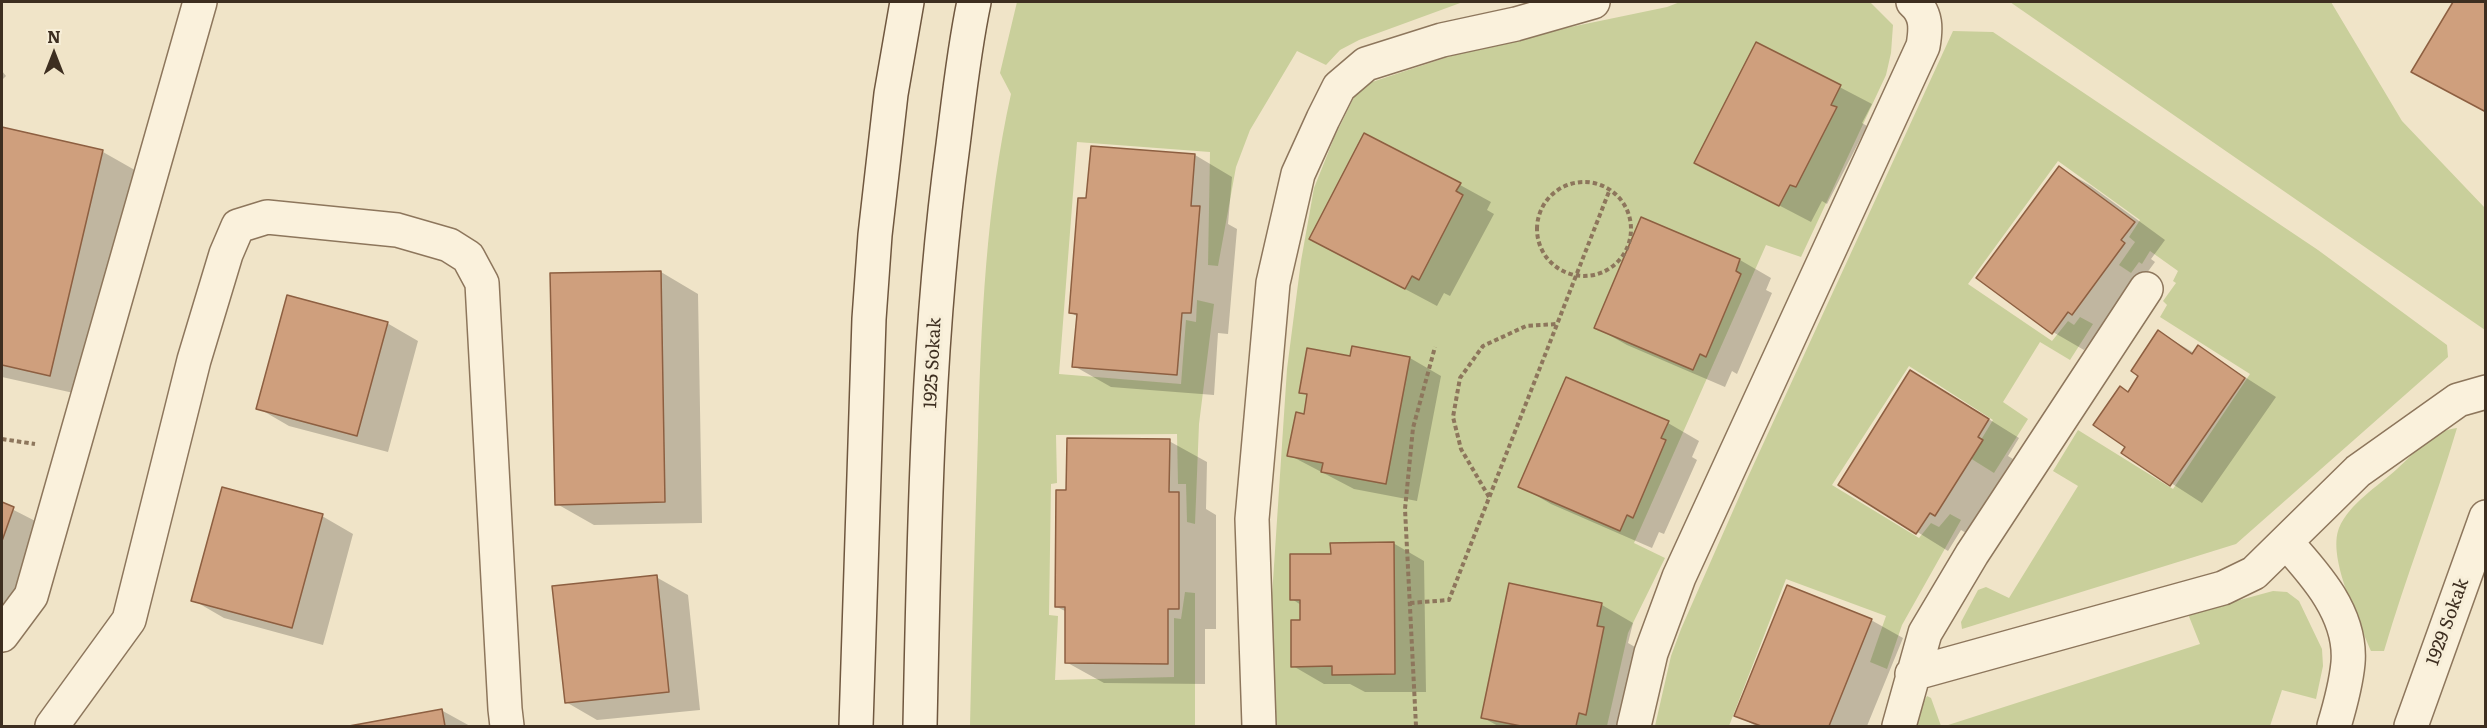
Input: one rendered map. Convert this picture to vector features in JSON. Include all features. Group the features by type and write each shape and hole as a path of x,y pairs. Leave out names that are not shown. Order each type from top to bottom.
{"street":[{"path":"2,635 31,596 200,2"},
{"path":"856,726 869,319 875,234 891,94 907,2"},
{"name":"1925 Sokak","path":"921,726 927,501 938,278 950,167 974,2"},
{"path":"1259,726 1252,519 1273,283 1298,174 1323,119 1339,87 1366,64 1442,39 1516,24 1593,2"},
{"path":"1634,726 1651,652 1679,577 1923,46 1926,25 1918,6 1913,2"},
{"path":"52,726 129,620 194,360 225,254 238,226 267,217 396,230 449,245 468,257 482,283 507,726"},
{"path":"1899,726 1925,633 1972,554 2146,289"},
{"path":"1912,674 2223,588 2254,573 2358,471 2458,400 2486,392"},
{"name":"1929 Sokak","path":"2411,726 2486,518"},
{"path":"2286,542 2318,579 2336,609 2346,632 2349,662 2334,726"}],"path":[{"path":"1580,182 1595,183 1610,189 1622,199 1629,213 1632,228 1630,243 1623,256 1612,267 1598,274 1576,275 1554,265 1544,254 1538,239 1541,208 1551,195 1564,186 1580,182"},
{"path":"1410,603 1449,600 1610,189"},
{"path":"1489,496 1461,449 1453,417 1460,378 1483,346 1526,326 1557,324"},
{"path":"1416,726 1405,509 1413,428 1436,347"}],"green space":[{"path":"1017,2 1463,2 1359,40 1340,50 1326,65 1297,51 1250,130 1236,167 1218,266 1208,265 1210,152 1077,142 1059,374 1181,384 1186,320 1196,322 1197,300 1214,304 1199,424 1195,524 1187,522 1186,484 1178,484 1177,434 1056,435 1057,483 1051,484 1049,615 1058,616 1055,680 1174,677 1174,618 1181,619 1185,592 1195,593 1195,726 970,726 983,307 990,221 1011,94 1000,73"},
{"path":"1680,2 1870,2 1893,25 1891,53 1886,75 1801,257 1766,245 1634,543 1665,558 1628,633 1607,726 1274,726 1271,611 1287,369 1301,261 1314,188 1334,138 1354,97 1369,83 1484,45 1667,7"},
{"path":"2010,2 2331,2 2402,121 2485,208 2485,330"},
{"path":"1953,31 1993,32 2318,250 2447,345 2448,357 2236,544 1962,629 1961,622 1978,590 1986,587 2009,598 2078,486 2053,471 2078,430 2173,489 2250,374 2160,317 2167,305 2163,301 2176,283 2173,281 2178,271 2150,251 2142,264 2139,262 2131,273 2119,265 2135,242 2129,237 2140,220 2058,161 1968,284 2052,341 2068,321 2074,325 2080,317 2093,324 2070,360 2040,342 2003,402 2028,419 1994,473 1970,458 1993,420 1909,366 1832,485 1919,538 1931,523 1939,527 1950,514 1961,520 1902,625 1887,669 1870,662 1886,616 1786,579 1729,726 1655,726 1671,656 1681,629 1747,479"},
{"path":"2457,428 2384,651 2371,651 2352,607 2341,572 2336,541 2339,528 2357,503 2424,444 2440,433"},
{"path":"2273,591 2287,592 2299,601 2322,649 2323,666 2316,699 2282,690 2270,726 1945,726 2200,644 2188,614"},
{"path":"1927,696 1931,698 1941,726 1916,726 1918,711"}],"building":[{"path":"2453,2 2486,2 2486,112 2411,72"},
{"path":"1756,42 1841,85 1831,105 1837,107 1796,187 1790,185 1779,206 1694,163"},
{"path":"2,127 103,150 50,376 2,365"},
{"path":"1364,133 1461,183 1456,191 1463,195 1419,280 1412,276 1405,289 1309,239"},
{"path":"1091,146 1195,154 1191,206 1200,206 1191,313 1182,313 1177,375 1072,367 1077,314 1069,313 1078,198 1086,198"},
{"path":"2059,166 2135,222 2121,240 2125,243 2072,315 2068,312 2052,334 1976,278"},
{"path":"1641,217 1740,259 1736,271 1741,274 1706,357 1700,354 1693,370 1594,328"},
{"path":"661,271 665,502 555,505 550,273"},
{"path":"287,295 388,322 357,436 256,409"},
{"path":"2158,330 2192,354 2198,345 2245,378 2170,486 2121,453 2125,447 2093,425 2120,386 2128,392 2138,376 2131,371"},
{"path":"1352,346 1410,357 1386,484 1321,472 1323,463 1287,456 1296,412 1304,414 1307,394 1299,393 1307,348 1350,356"},
{"path":"1910,370 1989,419 1978,437 1983,440 1935,516 1930,513 1916,534 1838,485"},
{"path":"1566,377 1669,421 1661,438 1666,440 1633,518 1627,515 1620,531 1518,487"},
{"path":"1067,438 1170,439 1169,492 1179,492 1179,609 1168,609 1168,664 1065,663 1065,607 1055,607 1056,490 1066,490"},
{"path":"222,487 323,514 292,628 191,601"},
{"path":"2,502 14,507 2,541"},
{"path":"1394,542 1395,674 1332,675 1332,666 1291,667 1291,620 1300,620 1300,600 1290,600 1290,554 1331,554 1330,543"},
{"path":"657,575 669,692 565,703 552,586"},
{"path":"1509,583 1602,603 1597,626 1604,627 1586,715 1579,713 1576,726 1521,726 1481,718"},
{"path":"1787,585 1872,619 1829,726 1761,726 1734,716"},
{"path":"442,709 445,726 349,726"}]}
